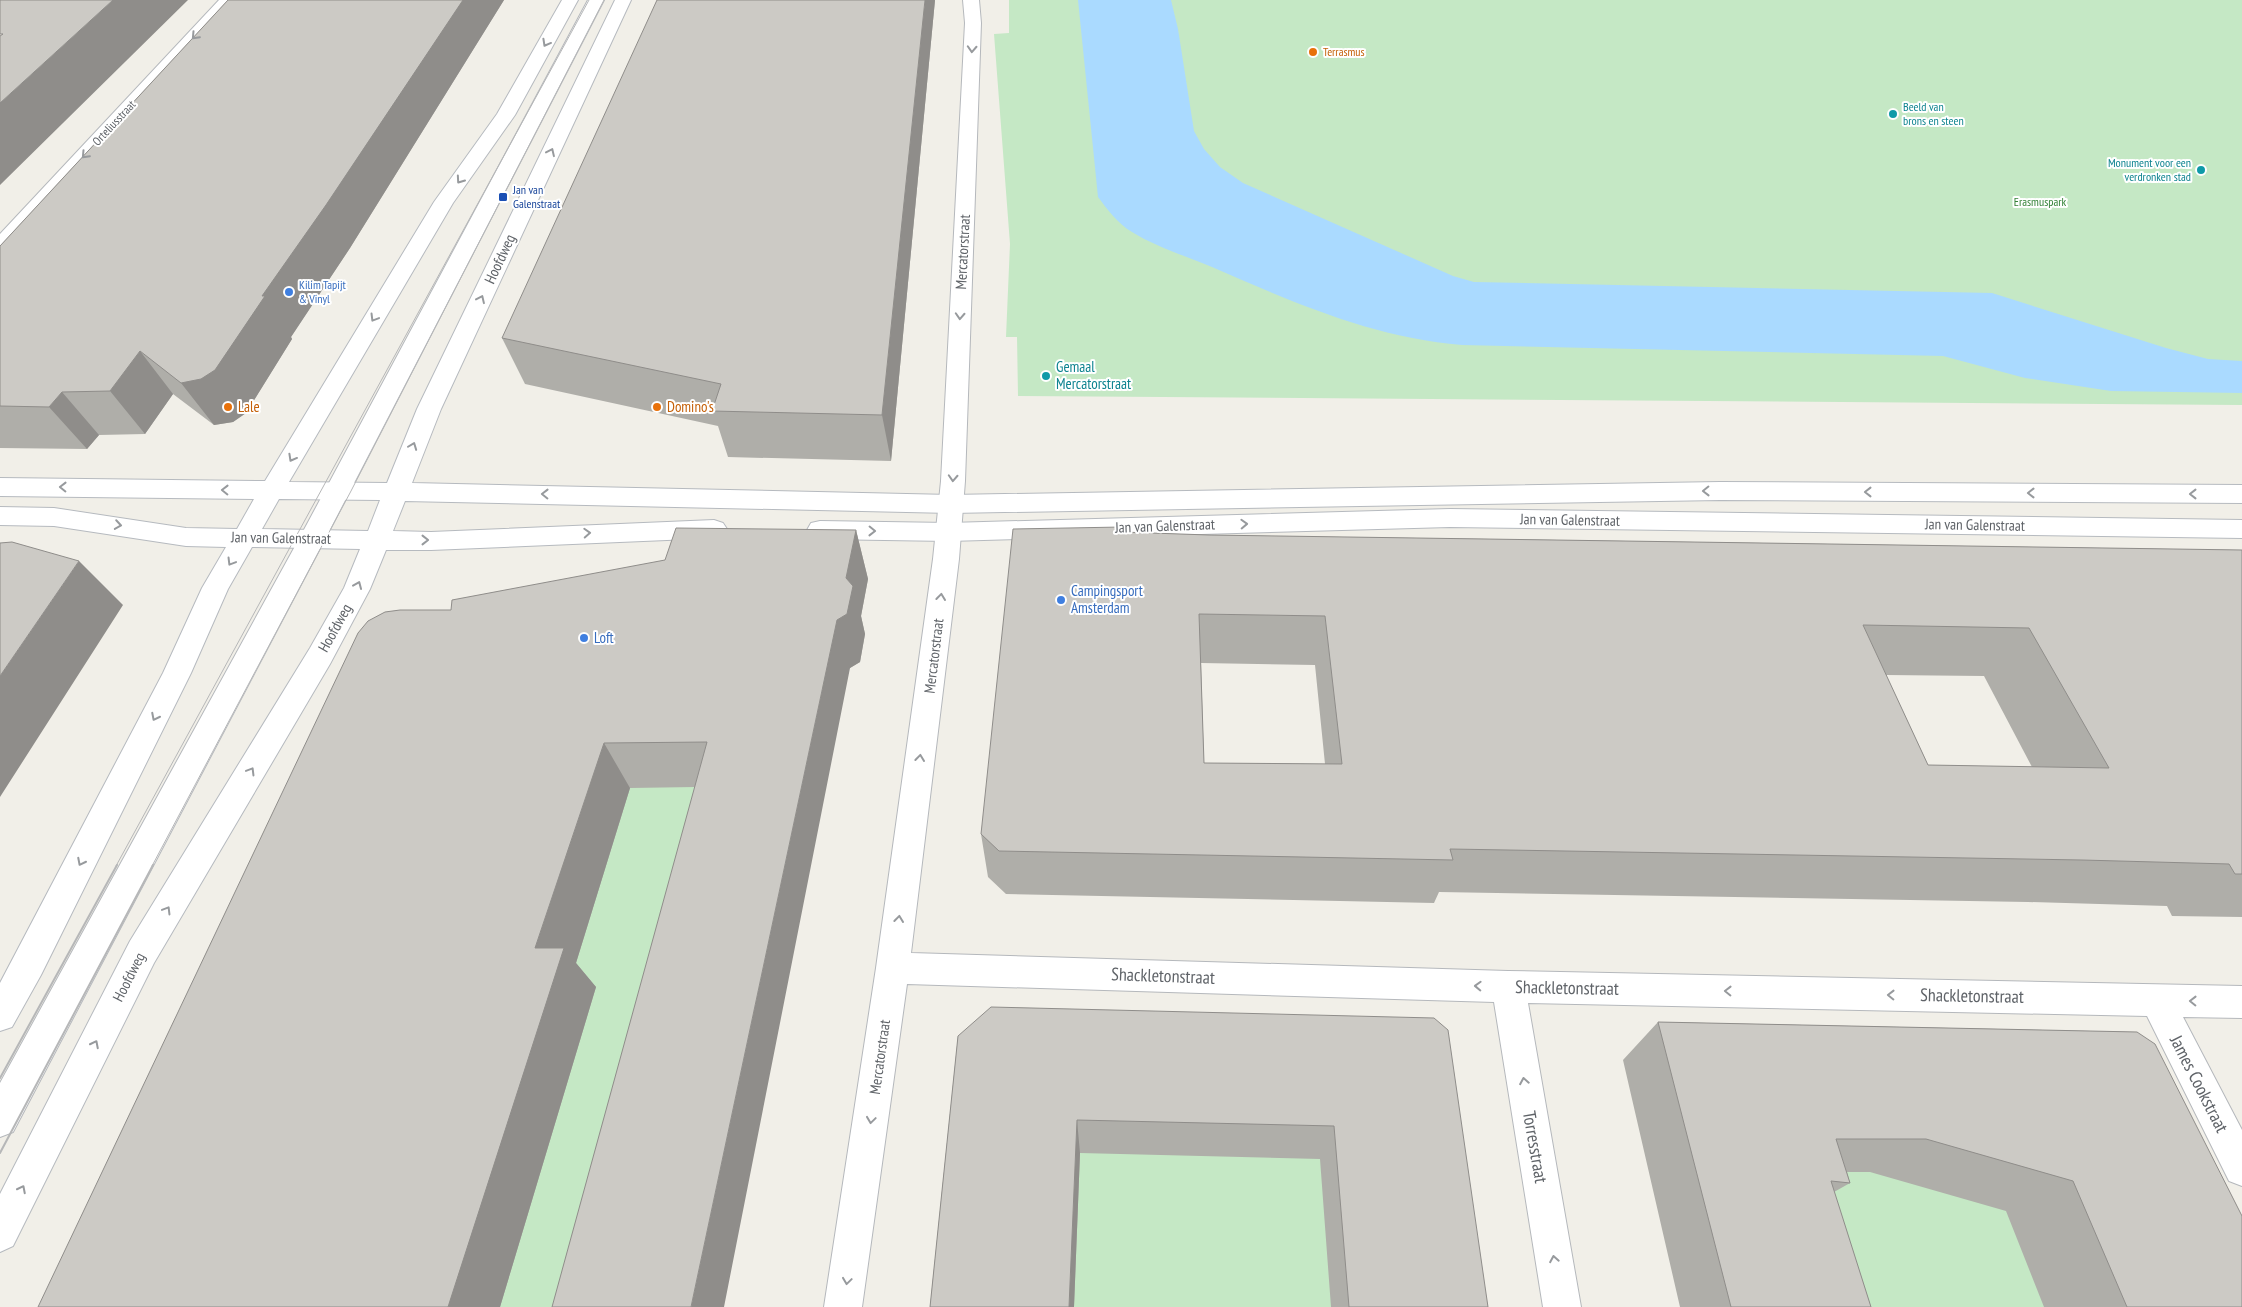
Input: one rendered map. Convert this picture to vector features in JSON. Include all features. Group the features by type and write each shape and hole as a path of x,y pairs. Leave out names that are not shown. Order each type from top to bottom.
{"street":[{"name":"Orteliusstraat","path":"0,246 228,0"},
{"path":"0,1015 29,964 177,673 215,588 274,490 333,385 444,202 506,115 570,0"},
{"path":"0,1119 312,539 596,0"},
{"name":"Hoofdweg","path":"0,1233 142,952 320,656 357,589 433,400 623,0"},
{"name":"Mercatorstraat","path":"843,1307 893,968 951,504 973,33 972,0"},
{"name":"Jan van Galenstraat","path":"0,487 395,492 951,504 1720,491 2242,494"},
{"name":"Jan van Galenstraat","path":"0,516 54,517 186,536 245,538 431,541 694,528 733,529"},
{"name":"Jan van Galenstraat","path":"802,530 948,532 1450,518 2242,529"},
{"name":"Shackletonstraat","path":"893,968 1508,986 2242,1002"},
{"name":"Torresstraat","path":"1508,986 1562,1307"},
{"name":"James Cookstraat","path":"2156,1000 2242,1168"}],"green space":[{"name":"Erasmuspark","path":"1009,0 2242,0 2242,405 1018,396 1017,337 1006,337 1010,244 994,34 1009,33"},
{"path":"744,697 594,1307 260,1307 487,723"},
{"path":"1065,1114 1326,1135 1340,1307 1058,1307"},
{"path":"2002,1145 2071,1307 1809,1307 1764,1149"}],"water":[{"path":"1078,0 1171,0 1178,29 1194,131 1204,149 1220,167 1243,183 1453,276 1474,282 1992,293 2166,348 2208,359 2242,361 2242,393 2111,391 2025,378 1943,356 1462,345 1397,335 1334,316 1272,293 1171,251 1141,237 1117,221 1098,197"}],"building":[{"path":"0,0 113,0 0,103 0,36 3,34 0,34"},
{"path":"228,0 463,0 326,205 262,296 265,296 215,370 201,379 181,383 140,351 110,391 62,392 49,407 0,406 0,246"},
{"path":"657,0 925,0 882,415 712,411 721,384 502,338"},
{"path":"1122,527 1122,532 1209,535 2242,550 2242,874 2235,874 2229,864 2082,860 1450,849 1453,860 999,851 981,834 1013,529","holes":["1199,614 1325,616 1342,764 1204,763","1863,625 2029,628 2109,768 1928,765"]},
{"path":"676,528 856,530 846,578 853,586 847,614 837,620 691,1307 552,1307 707,742 604,743 535,948 564,948 448,1307 38,1307 358,633 368,621 385,612 400,610 451,610 452,600 665,560"},
{"path":"12,542 79,561 0,676 0,543"},
{"path":"991,1007 1434,1018 1448,1030 1488,1307 1349,1307 1334,1126 1077,1120 1069,1307 930,1307 958,1036"},
{"path":"1658,1022 2137,1032 2155,1044 2242,1216 2242,1307 2127,1307 2073,1181 1926,1139 1836,1139 1850,1183 1831,1181 1871,1307 1731,1307"}],"tram line":[{"path":"116,866 589,0"},
{"path":"152,866 351,491 604,0"},
{"path":"0,1078 117,865"},
{"path":"0,1153 153,865"}],"place":[{"name":"Terrasmus","path":"1313,52"},
{"name":"Beeld van brons en steen","path":"1893,114"},
{"name":"Monument voor een verdronken stad","path":"2201,170"},
{"name":"Jan van Galenstraat","path":"503,197"},
{"name":"Kilim Tapijt & Vinyl","path":"289,292"},
{"name":"Gemaal Mercatorstraat","path":"1046,376"},
{"name":"Lale","path":"228,407"},
{"name":"Domino's","path":"657,407"},
{"name":"Campingsport Amsterdam","path":"1061,600"},
{"name":"Loft","path":"584,638"}]}
